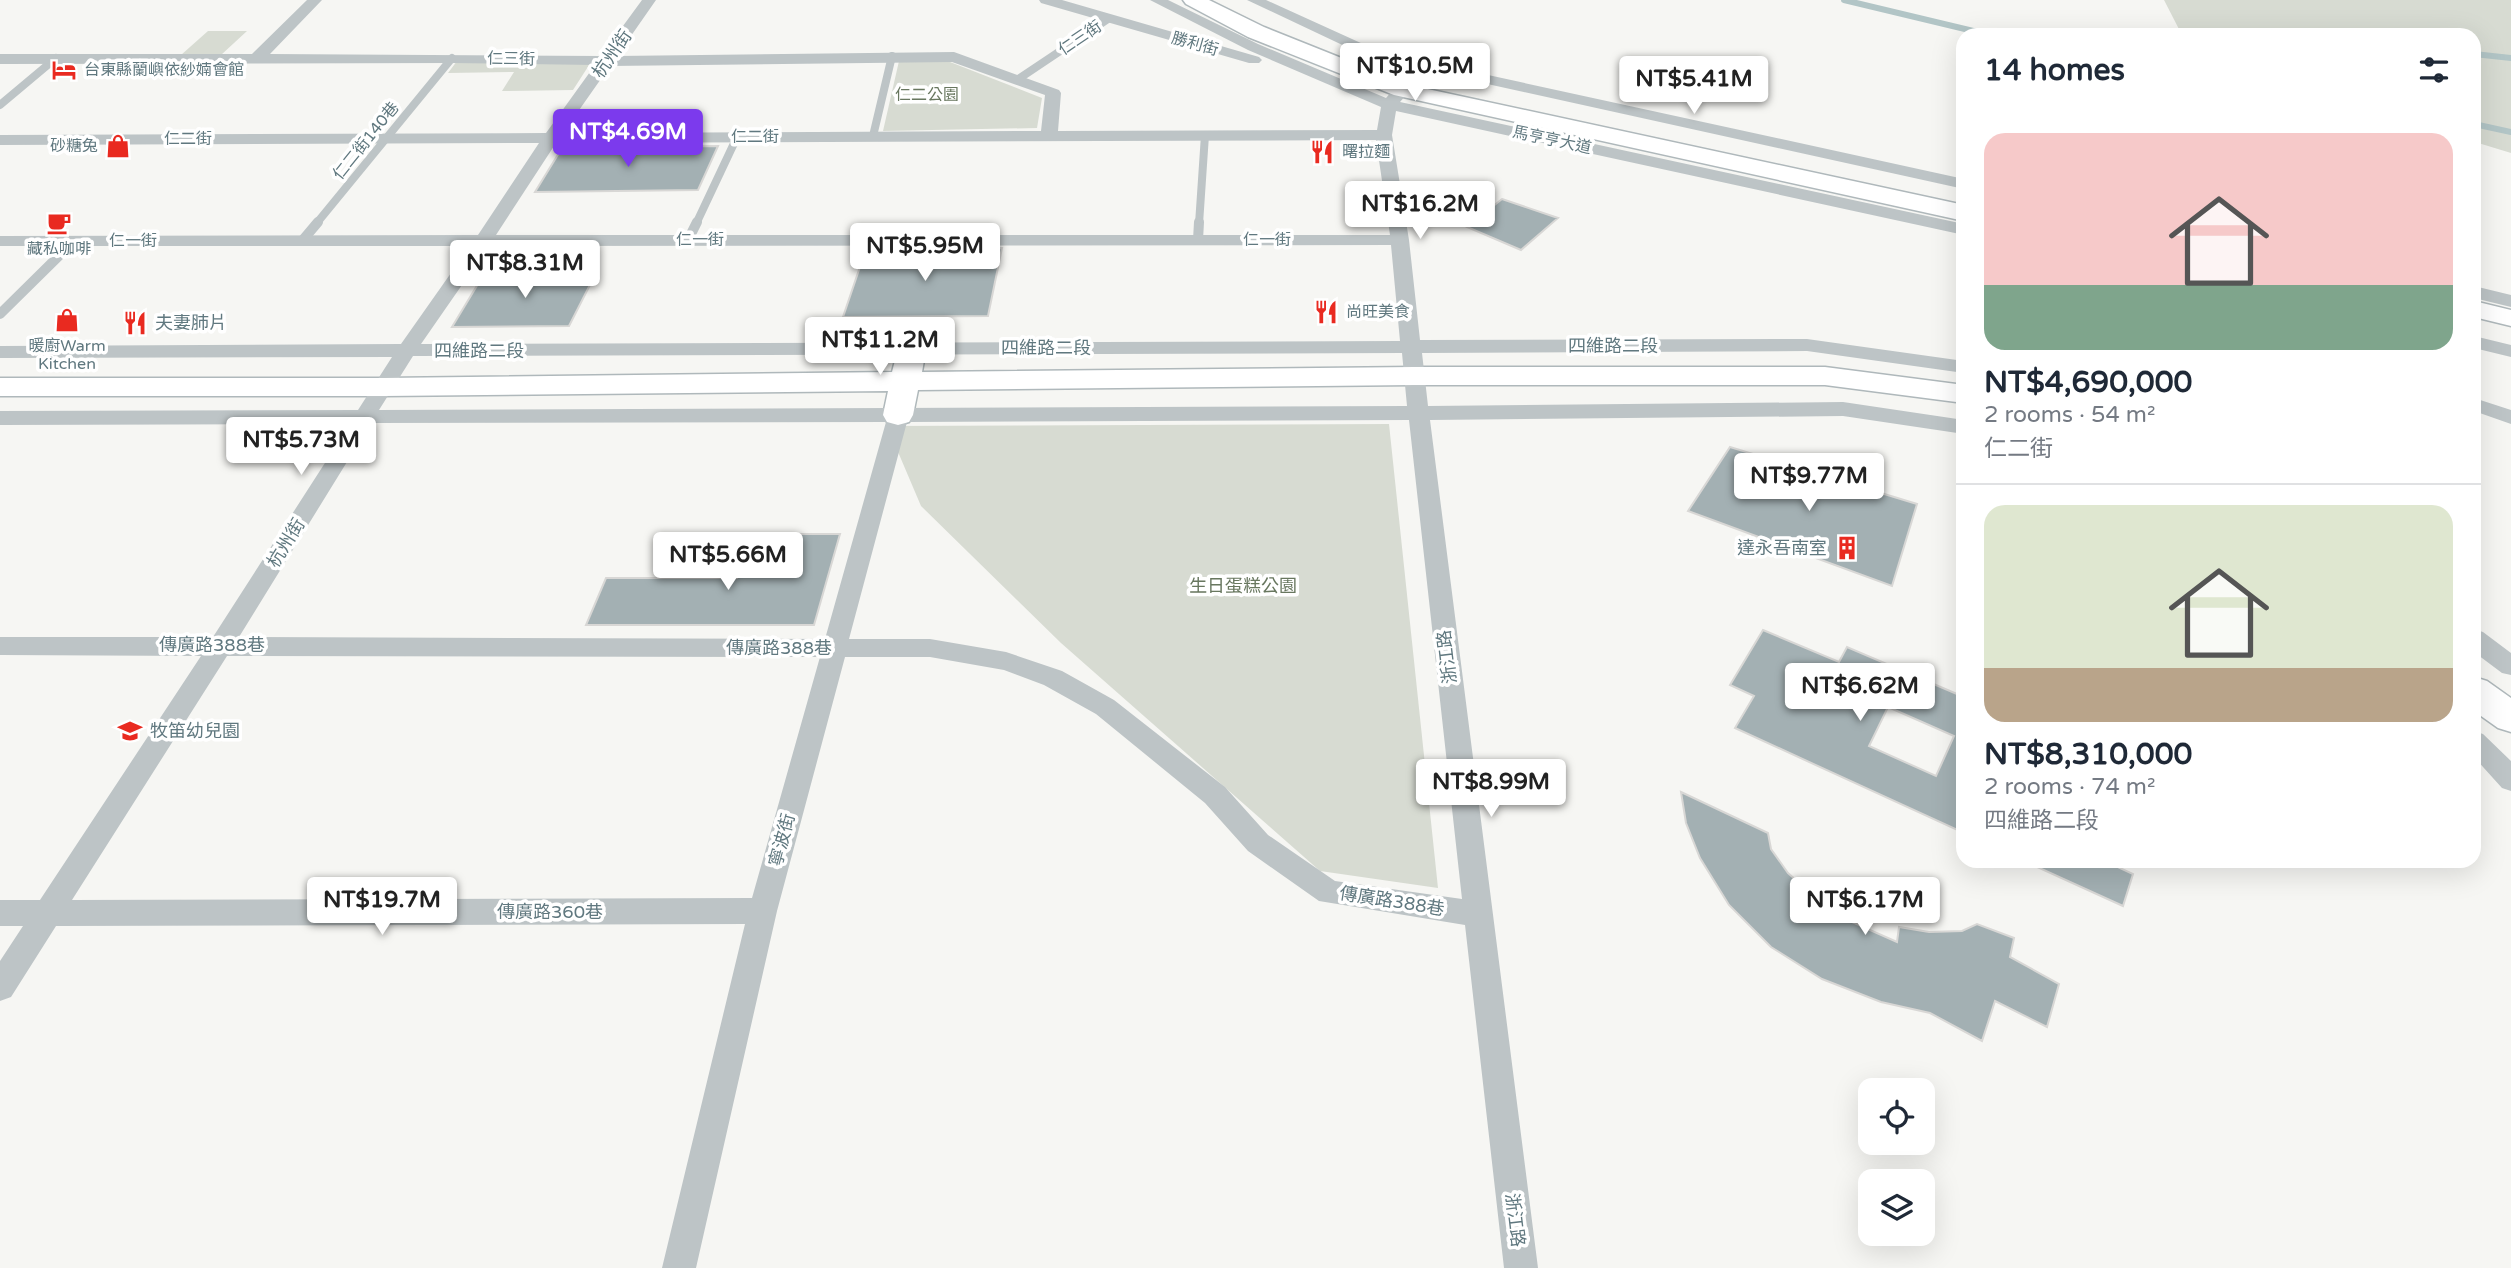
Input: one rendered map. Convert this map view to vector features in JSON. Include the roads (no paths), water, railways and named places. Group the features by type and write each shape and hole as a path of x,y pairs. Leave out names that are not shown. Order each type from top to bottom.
{"street":[{"path":"257,58 315,0"},
{"name":"杭州街","path":"0,987 407,351 551,138 649,0"},
{"name":"勝利街","path":"1046,0 1344,85"},
{"name":"馬亨亨大道","path":"1157,0 1253,47 1344,85 1409,84 1641,136 1956,196"},
{"name":"馬亨亨大道","path":"1194,0 1256,33 1409,84 1956,211"},
{"name":"馬亨亨大道","path":"1220,0 1363,61 1409,84"},
{"name":"馬亨亨大道","path":"1254,0 1358,47 1409,84"},
{"name":"仁三街","path":"0,59 452,58 607,61 954,57 1053,93 1049,135"},
{"name":"浙江路","path":"1409,84 1384,135 1413,347 1414,376 1521,1268"},
{"name":"仁二街","path":"0,140 1384,135"},
{"name":"馬亨亨大道","path":"1641,136 1956,183"},
{"name":"馬亨亨大道","path":"1641,136 1956,228"},
{"name":"仁一街","path":"0,241 1400,240"},
{"path":"2481,294 2511,301"},
{"path":"2481,311 2511,318"},
{"path":"2481,326 2511,333"},
{"path":"2481,344 2511,351"},
{"name":"四維路二段","path":"0,352 1807,345 1956,379"},
{"path":"1642,346 1650,376"},
{"path":"898,415 912,349"},
{"name":"四維路二段","path":"0,387 384,387 1414,376 1825,376 1956,380"},
{"path":"2481,406 2511,417"},
{"path":"0,418 1843,409 1956,426"},
{"name":"寧波街","path":"679,1268 763,911 898,415"},
{"path":"2481,643 2511,666"},
{"name":"傳廣路388巷","path":"0,646 833,648 942,650 1006,661 1053,678 1105,707 1215,795 1258,843 1329,892 1478,914"},
{"path":"2481,696 2511,718"},
{"path":"2481,747 2511,780"},
{"name":"傳廣路360巷","path":"0,913 763,911"}],"lane":[{"name":"仁三街","path":"1017,80 1108,19"},
{"path":"873,136 892,56"},
{"path":"0,105 56,58"},
{"name":"仁二街140巷","path":"302,241 452,58"},
{"path":"1198,240 1205,135"},
{"path":"688,240 737,137"},
{"path":"0,314 74,241"}],"waterway":[{"path":"1844,0 1961,28"},
{"path":"2481,55 2511,58"},
{"path":"2481,126 2511,132"}],"place":[{"name":"台東縣蘭嶼依紗婻會館","path":"64,70"},
{"name":"砂糖兔","path":"118,146"},
{"name":"曙拉麵","path":"1322,152"},
{"name":"藏私咖啡","path":"59,223"},
{"name":"尚旺美食","path":"1326,312"},
{"name":"暖廚Warm Kitchen","path":"67,320"},
{"name":"夫妻肺片","path":"135,323"},
{"name":"達永吾南室","path":"1847,548"},
{"name":"牧笛幼兒園","path":"130,731"}],"park label":[{"name":"仁二公園","path":"927,95"},
{"name":"生日蛋糕公園","path":"1243,586"}]}
